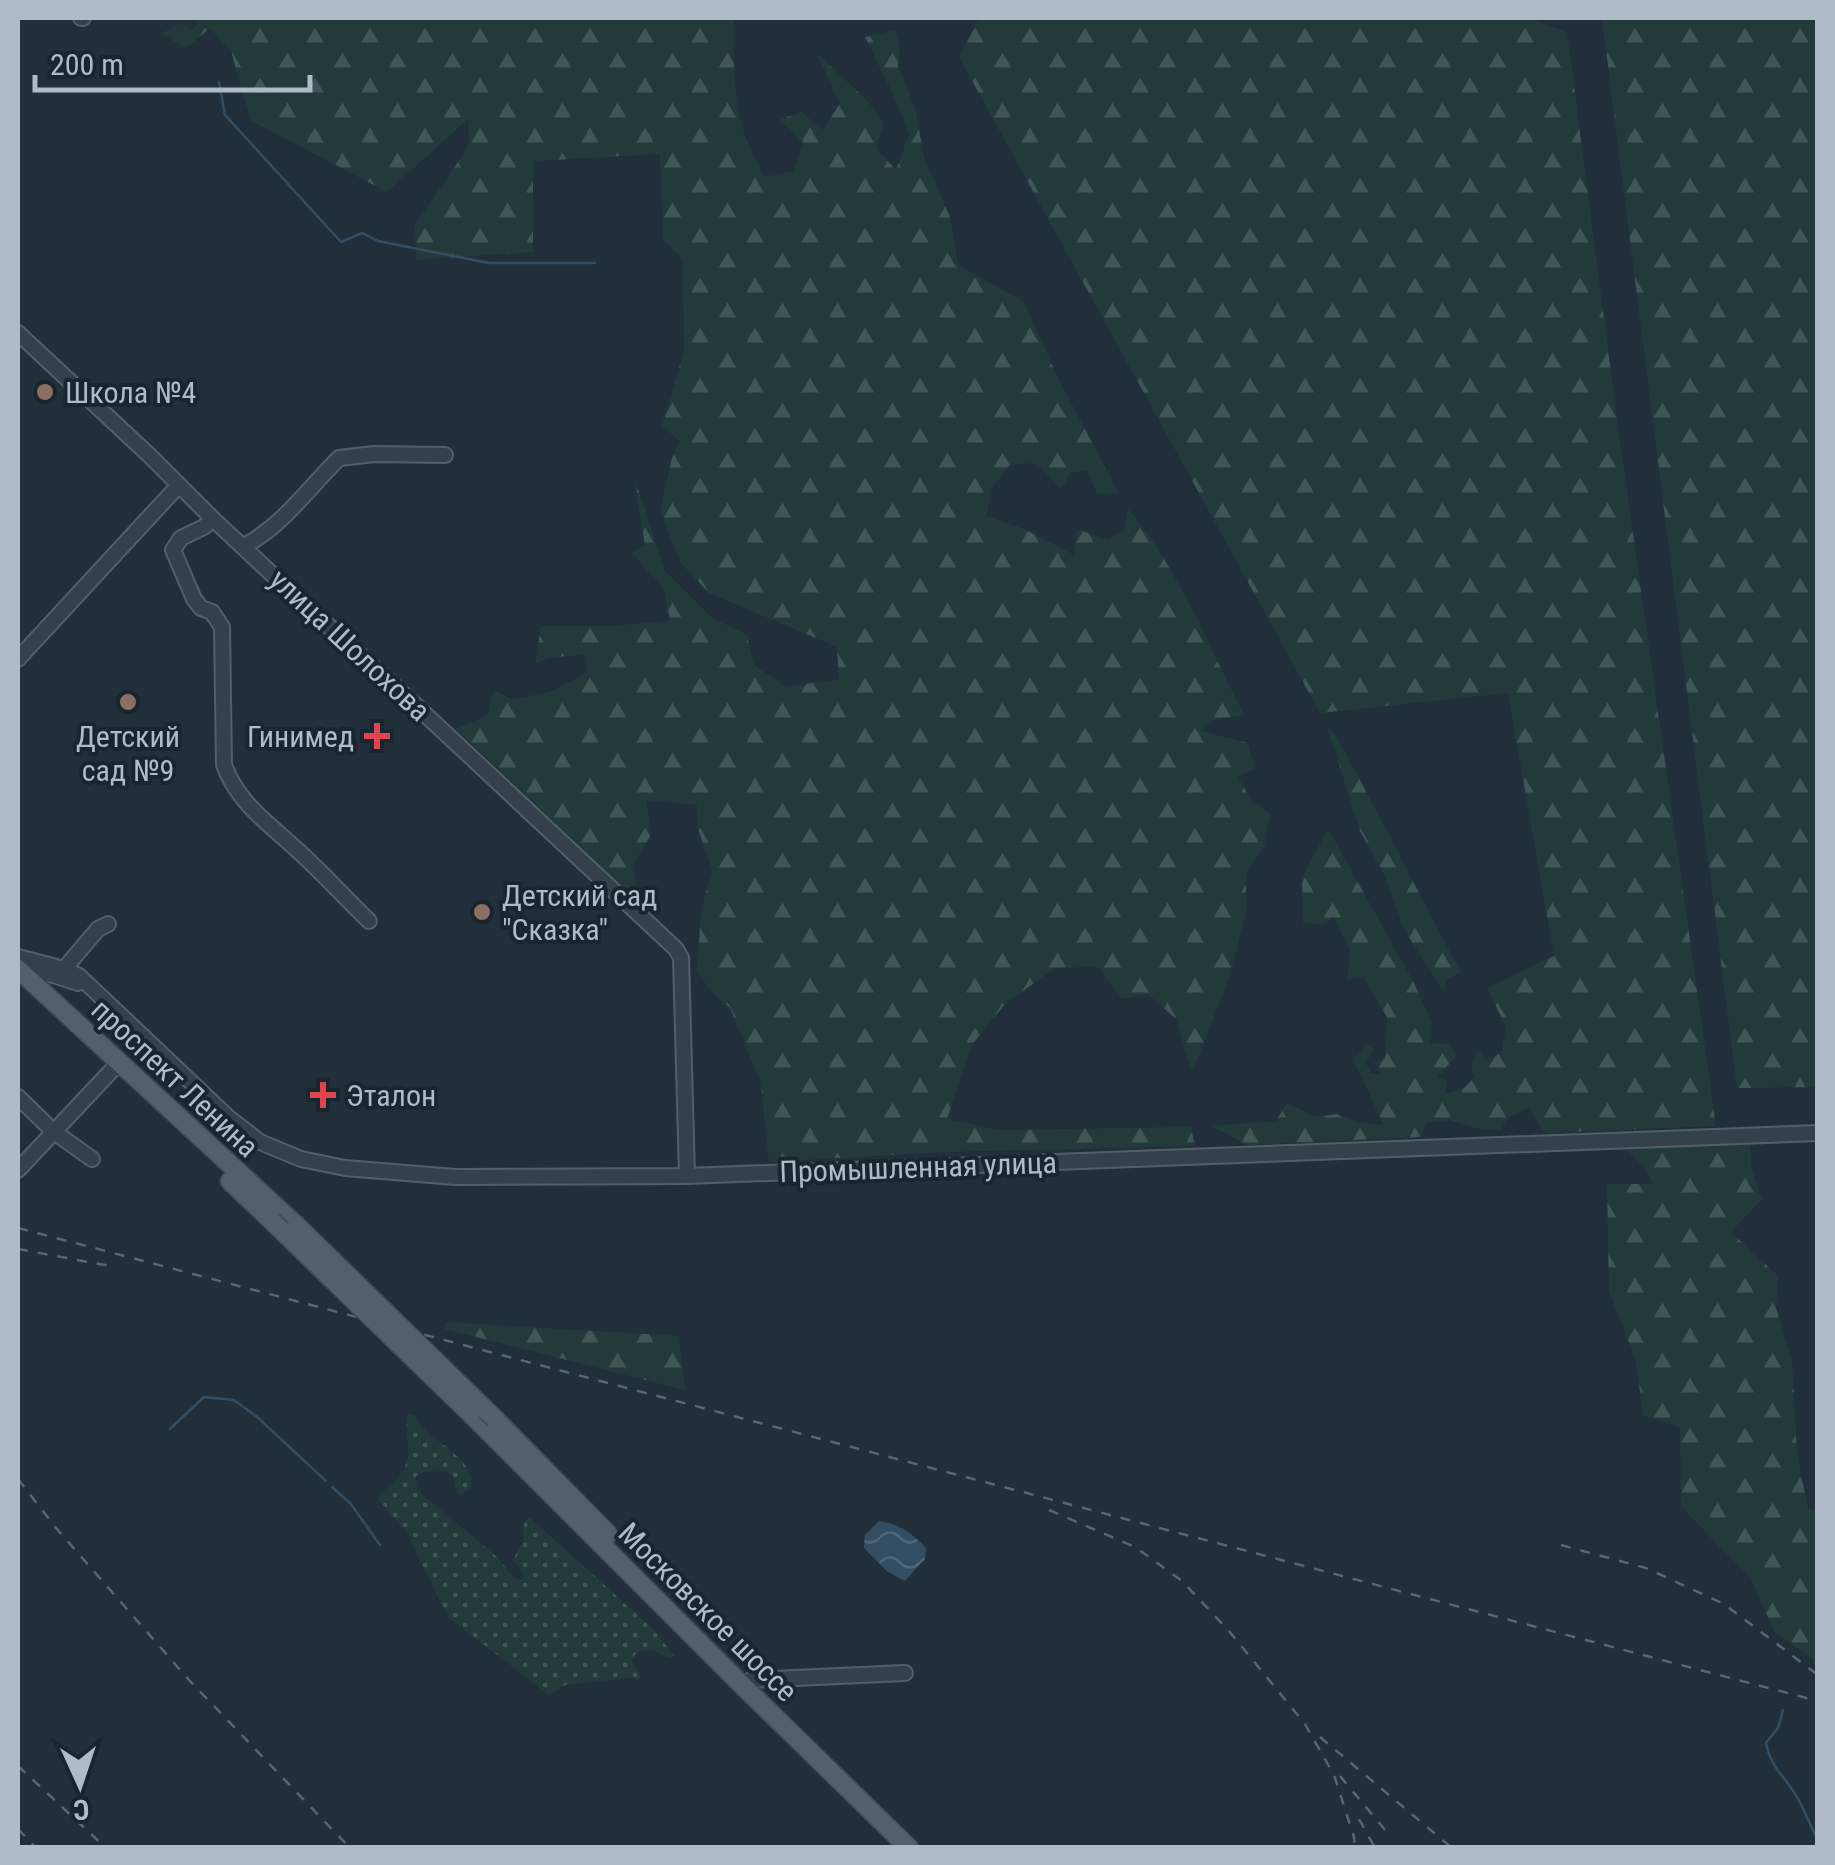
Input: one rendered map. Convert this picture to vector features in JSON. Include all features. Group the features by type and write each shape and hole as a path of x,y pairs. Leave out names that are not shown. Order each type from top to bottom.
{"main road":[{"name":"проспект Ленина","path":"18,969 297,1226 495,1419"},
{"name":"проспект Ленина","path":"18,983 471,1414"},
{"name":"Московское шоссе","path":"471,1414 747,1683 924,1848"},
{"name":"Московское шоссе","path":"495,1419 909,1848"}],"street":[{"name":"улица Шолохова","path":"18,333 676,949 681,958 687,1176"},
{"path":"244,546 260,537 339,458 374,454 445,455"},
{"path":"18,658 180,485"},
{"path":"213,519 181,538 173,550 194,599 201,608 212,612 222,626 224,765 230,781 260,818 369,920"},
{"path":"64,968 98,929 108,924"},
{"name":"Промышленная улица","path":"18,957 64,968 78,976 80,983"},
{"name":"Промышленная улица","path":"18,969 80,983 228,1118 260,1142 301,1159 346,1168 455,1177 687,1176 1818,1133"},
{"path":"59,1008 62,986 80,983"},
{"path":"18,1170 112,1070"},
{"path":"18,1097 53,1132 92,1159"},
{"path":"747,1683 905,1673"}],"green space":[{"path":"191,18 734,18 740,119 765,177 794,171 803,142 779,120 801,112 823,130 840,103 816,53 865,98 884,123 876,148 896,170 909,134 865,37 895,30 900,48 898,66 915,108 924,157 950,217 958,265 1024,302 1057,376 1119,494 1097,493 1087,471 1071,472 1061,489 1034,463 1010,465 993,486 986,516 1024,529 1074,555 1077,529 1108,540 1124,530 1128,509 1177,581 1244,715 1214,720 1201,731 1248,743 1255,769 1238,777 1250,798 1270,814 1264,847 1246,874 1246,913 1228,980 1192,1073 1176,1019 1148,994 1122,999 1098,967 1055,968 1005,1004 971,1046 947,1119 999,1130 1191,1127 1195,1146 942,1152 769,1162 761,1083 730,1008 697,972 701,911 712,870 698,829 697,805 646,800 651,835 632,866 642,905 456,729 488,715 494,690 513,700 552,691 588,672 585,655 552,657 535,663 541,626 670,621 665,591 632,553 645,545 633,473 665,571 712,618 747,635 754,665 785,686 839,680 837,647 709,593 680,562 660,510 680,441 662,426 684,351 683,260 663,239 660,154 533,161 533,252 416,260 415,225 468,147 469,118 387,192 250,120 231,51 210,28 186,48 161,34 180,23 192,30 199,23"},
{"path":"979,18 1527,18 1567,32 1716,1126 1545,1133 1528,1108 1507,1118 1501,1130 1479,1129 1449,1120 1426,1123 1421,1137 1248,1145 1211,1126 1276,1121 1287,1103 1316,1117 1337,1114 1360,1123 1384,1125 1353,1059 1367,1044 1374,1050 1365,1062 1371,1073 1380,1074 1375,1062 1385,1058 1387,1017 1363,977 1347,980 1350,951 1334,917 1324,924 1303,923 1302,878 1328,829 1414,983 1432,1023 1429,1043 1449,1044 1457,1055 1437,1078 1447,1080 1445,1094 1464,1088 1475,1077 1471,1066 1478,1049 1487,1063 1502,1051 1506,1027 1487,988 1554,956 1508,693 1320,713 959,57"},
{"path":"1602,18 1817,18 1817,1087 1737,1088"},
{"path":"1327,726 1339,740 1461,973 1447,979 1444,992 1403,928 1385,876 1360,831"},
{"path":"1751,1144 1751,1167 1762,1199 1731,1232 1778,1276 1776,1307 1792,1362 1797,1453 1808,1509 1817,1511 1817,1662 1774,1631 1752,1581 1681,1506 1680,1427 1643,1416 1636,1361 1609,1291 1607,1184 1653,1184 1647,1170 1622,1147"},
{"path":"445,1322 679,1336 685,1390 445,1329"},
{"path":"410,1414 463,1462 472,1487 460,1495 454,1488 454,1478 446,1471 426,1472 416,1476 417,1490 496,1556 514,1578 521,1580 525,1576 513,1560 529,1517 652,1628 674,1655 670,1658 652,1650 637,1652 631,1661 640,1679 565,1685 549,1695 448,1617 407,1533 379,1500 407,1461 406,1416"}],"water":[{"path":"879,1521 905,1530 926,1548 925,1559 905,1581 888,1572 864,1548 865,1535"}],"waterway":[{"path":"219,82 225,115 341,242 362,233 378,241 489,263 595,263"},
{"path":"170,1429 204,1397 234,1400 326,1481"},
{"path":"332,1487 350,1503 380,1545"},
{"path":"1783,1710 1778,1728 1766,1743 1768,1752 1818,1839"}],"railway":[{"path":"18,1228 1818,1701"},
{"path":"18,1249 110,1266"},
{"path":"18,1479 189,1680 350,1848"},
{"path":"1049,1510 1135,1547 1182,1581 1229,1631 1305,1724 1334,1775 1355,1848"},
{"path":"1561,1545 1646,1568 1724,1604 1818,1675"},
{"path":"1320,1737 1452,1848"},
{"path":"18,1766 106,1848"},
{"path":"1340,1776 1391,1837"},
{"path":"1359,1819 1375,1848"},
{"path":"18,1829 36,1848"}],"place":[{"name":"Школа №4","path":"45,392"},
{"name":"Детский сад №9","path":"128,702"},
{"name":"Гинимед","path":"377,736"},
{"name":"Детский сад \"Сказка\"","path":"482,912"},
{"name":"Эталон","path":"323,1095"}]}
